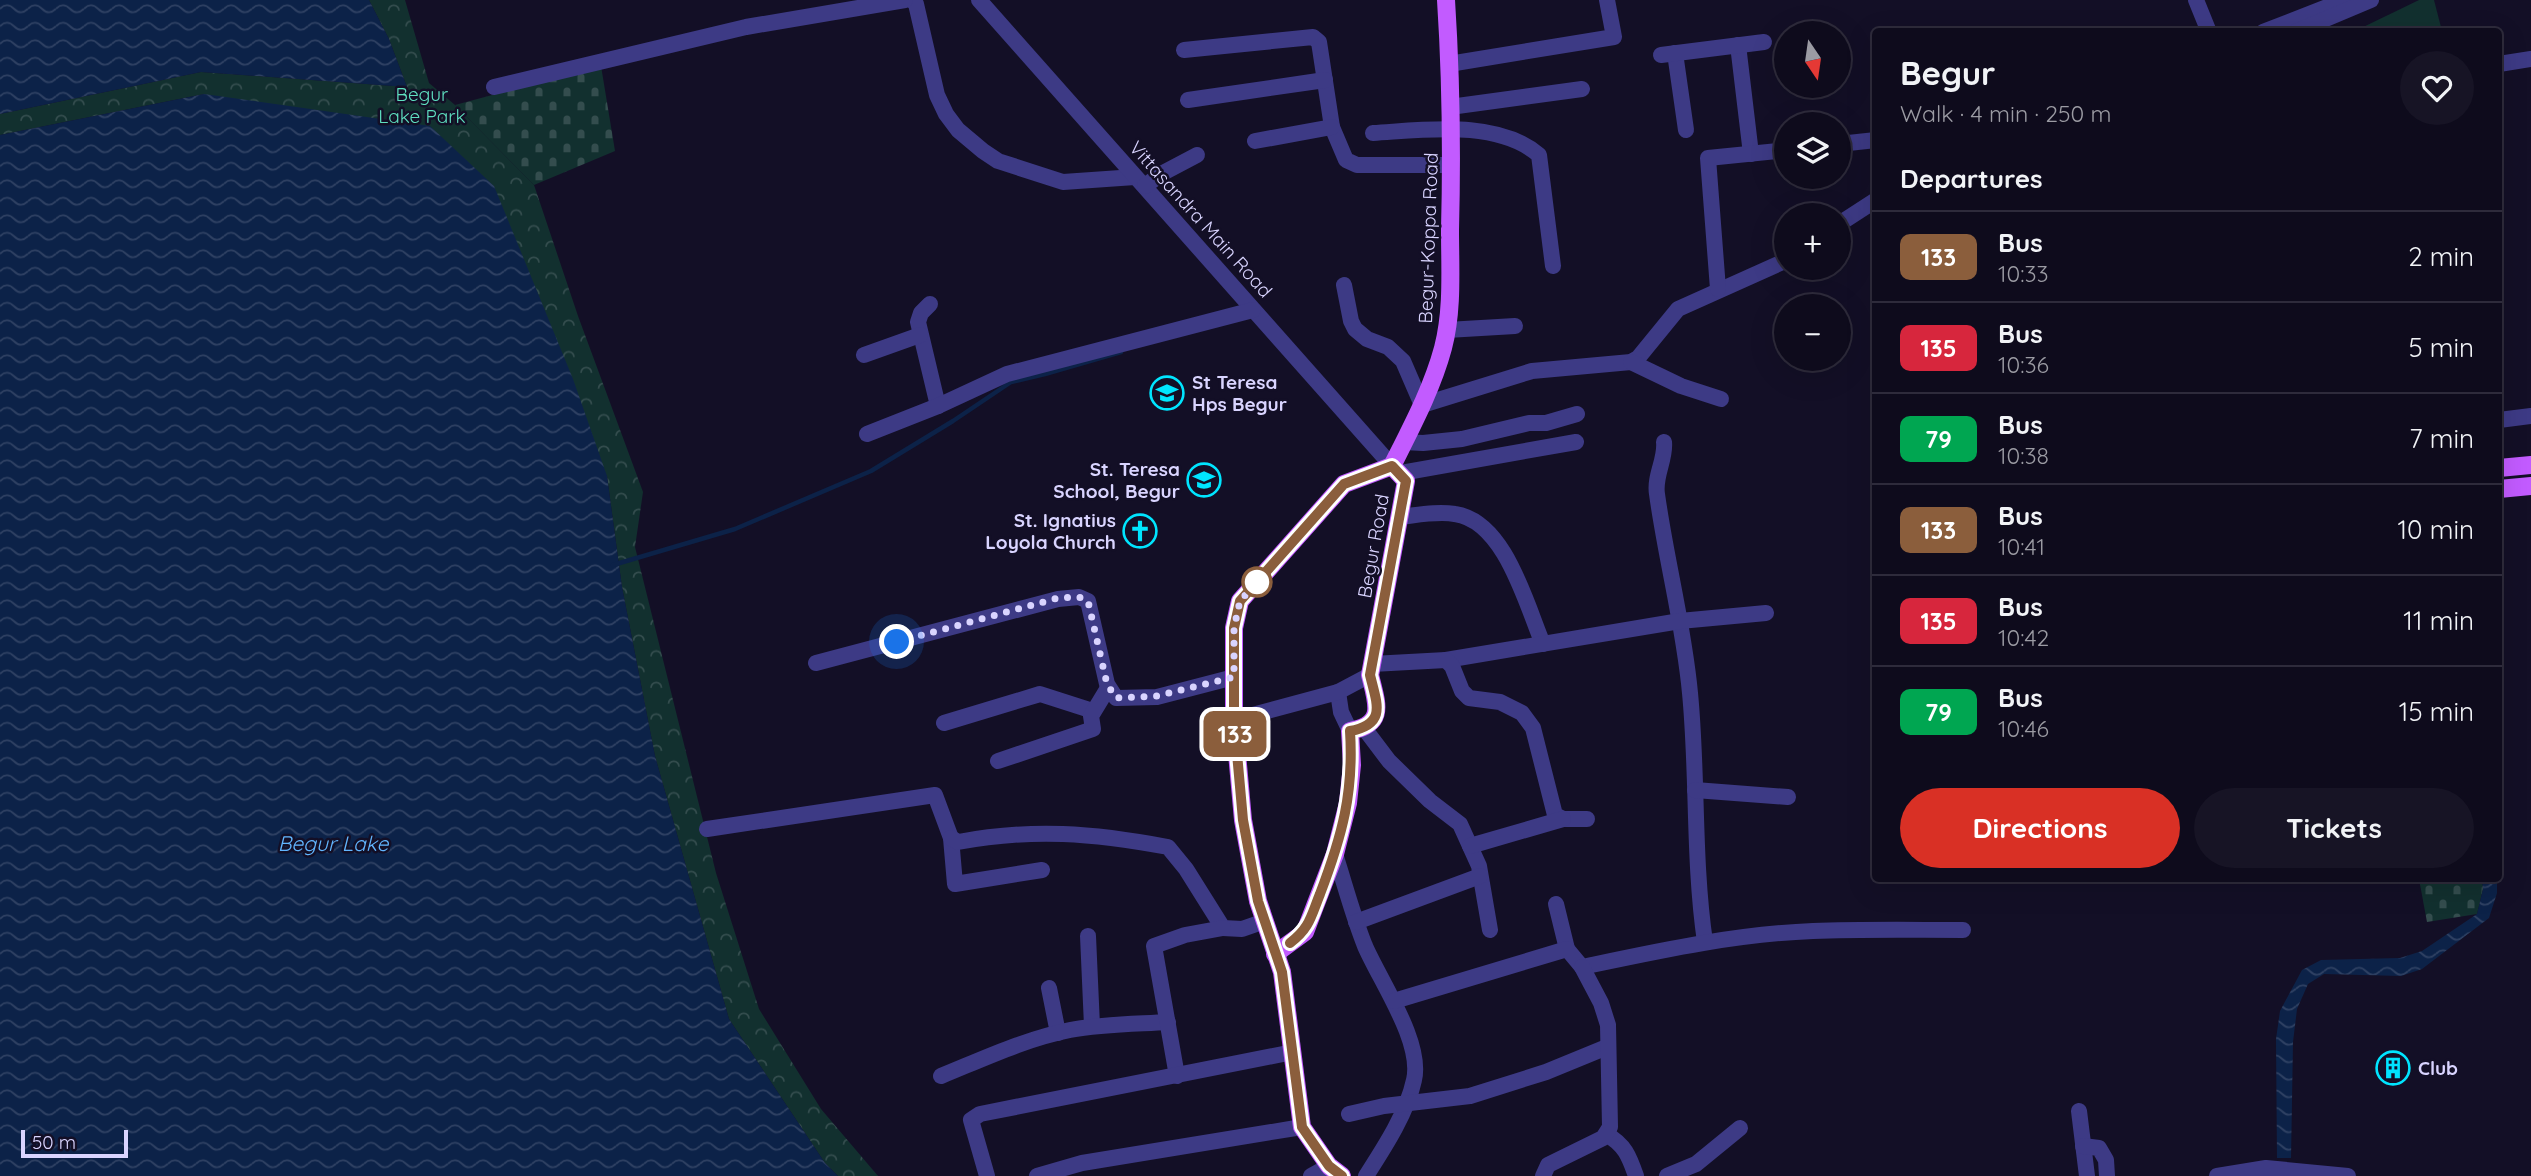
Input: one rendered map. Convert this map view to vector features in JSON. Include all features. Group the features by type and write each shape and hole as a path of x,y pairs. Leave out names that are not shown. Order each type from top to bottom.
{"main road":[{"name":"Begur-Koppa Road","path":"1396,470 1404,442 1437,365 1447,330 1450,298 1451,129 1446,0"},
{"path":"2502,468 2531,465"},
{"name":"Begur Road","path":"1275,954 1305,932 1335,854 1348,803 1357,729 1376,718 1377,707 1371,670 1406,481 1396,470 1344,484 1240,601 1234,628 1234,720 1248,853 1258,901 1275,954 1282,972 1302,1127 1336,1171"},
{"path":"2502,489 2531,486"}],"street":[{"path":"494,87 746,27 905,0"},
{"path":"912,0 916,4 937,95 946,114 958,130 998,161 1063,182 1140,182 1196,155"},
{"name":"Vittasandra Main Road","path":"979,0 1396,470"},
{"path":"1450,64 1614,37 1608,0"},
{"path":"2196,0 2207,28"},
{"path":"2300,28 2345,0"},
{"path":"2278,28 2371,0"},
{"path":"1184,50 1313,37 1319,42 1332,127 1342,154 1351,163 1451,164"},
{"path":"1686,130 1668,54 1764,42"},
{"path":"1738,46 1751,154"},
{"path":"2502,64 2531,59"},
{"path":"1188,100 1325,80"},
{"path":"1450,107 1582,89"},
{"path":"1255,141 1332,127"},
{"path":"1373,133 1474,129 1515,141 1539,155 1553,266"},
{"path":"1851,143 1872,140"},
{"path":"1718,289 1708,158 1774,151"},
{"path":"1851,216 1872,203"},
{"path":"1344,285 1348,310 1355,329 1367,339 1388,347 1403,361 1422,404 1532,371 1631,362 1638,358 1678,309 1774,266"},
{"path":"930,304 919,317 920,335 938,406"},
{"path":"867,434 1022,370 1253,310"},
{"path":"1447,330 1515,326"},
{"path":"864,355 920,335"},
{"path":"1631,362 1681,386 1721,399"},
{"path":"1404,442 1462,439 1529,423 1546,423 1577,414"},
{"path":"2502,420 2531,416"},
{"path":"1396,470 1576,442"},
{"path":"1664,442 1665,449 1656,489 1690,691 1698,896 1705,942"},
{"path":"1400,517 1456,514 1482,525 1493,536 1508,561 1544,644"},
{"path":"816,663 1058,598 1079,597 1088,601 1108,688 1116,698 1157,696 1234,677"},
{"path":"1234,720 1338,692 1371,670 1679,621 1766,612"},
{"path":"1446,660 1452,666 1462,691 1469,698 1500,702 1522,713 1534,728 1555,815 1563,819"},
{"path":"998,761 1093,729 1093,711 1108,688"},
{"path":"1338,692 1341,712 1430,801 1460,824 1480,876 1490,930"},
{"path":"944,723 1040,694 1093,711"},
{"path":"1695,790 1788,797"},
{"path":"707,829 932,794 937,796 951,838 955,884 1042,870"},
{"path":"1470,846 1563,819 1587,819"},
{"path":"951,838 958,842 1037,832 1069,832 1168,847 1186,869 1223,928"},
{"path":"1335,854 1366,948 1394,1001 1415,1060 1415,1079 1405,1103 1388,1142 1366,1176"},
{"path":"1356,922 1480,876"},
{"path":"1543,1176 1548,1165 1603,1138 1610,1127 1606,1014 1582,967 1567,949 1556,904"},
{"path":"1177,1076 1154,946 1185,935 1223,928 1242,929 1265,922"},
{"path":"1582,967 1705,942 1812,931 1963,930"},
{"path":"1088,936 1092,1027"},
{"path":"1394,1001 1567,949"},
{"path":"1049,988 1058,1033"},
{"path":"941,1076 1017,1045 1058,1033 1092,1027 1168,1022"},
{"path":"1349,1114 1405,1103 1470,1096 1546,1072 1607,1047"},
{"path":"987,1176 971,1120 980,1114 1293,1052"},
{"path":"2079,1111 2087,1176"},
{"path":"1037,1176 1082,1163 1302,1127"},
{"path":"1667,1176 1696,1164 1740,1128"},
{"path":"1606,1133 1628,1151 1636,1176"},
{"path":"2083,1146 2099,1148 2106,1160 2107,1176"},
{"path":"2217,1176 2266,1168 2348,1176"},
{"path":"1311,1176 1336,1171"}],"green space":[{"name":"Begur Lake Park","path":"369,0 405,0 429,83 455,105 534,185 578,316 643,492 635,547 716,873 759,1009 821,1109 878,1176 838,1176 825,1163 729,1019 655,756 622,587 607,476 204,94 0,135 0,114 201,72 407,87 389,39"},
{"path":"2419,0 2434,0 2441,28 2361,28"},
{"path":"601,66 615,151 534,185 455,105"},
{"path":"2420,882 2482,882 2477,914 2427,922"}],"water":[{"path":"0,0 369,0 389,39 407,87 201,72 0,114"},
{"name":"Begur Lake","path":"204,94 430,126 494,186 573,379 607,476 622,587 655,756 729,1019 825,1163 838,1176 0,1176 0,135"},
{"path":"2482,882 2497,882 2497,893 2489,918 2422,969 2401,976 2324,974 2308,984 2297,1009 2293,1042 2291,1158 2277,1158 2276,1039 2280,1011 2302,970 2321,960 2400,958 2422,951 2477,914"}],"waterway":[{"path":"613,565 735,529 871,471 1011,382 1121,352"}],"bus line":[{"name":"133","path":"1290,943 1305,932 1335,854 1348,803 1352,765 1350,731 1364,728 1376,718 1377,707 1370,675 1406,481 1392,466 1344,484 1240,601 1234,628 1234,720 1243,820 1258,901 1282,972 1302,1127 1329,1166 1342,1176"}],"place":[{"name":"St Teresa Hps Begur","path":"1167,393"},
{"name":"St. Teresa School, Begur","path":"1204,480"},
{"name":"St. Ignatius Loyola Church","path":"1140,531"},
{"name":"Club","path":"2393,1068"}],"route":[{"path":"897,642 1058,598 1079,597 1088,601 1108,688 1116,698 1157,696 1234,677 1234,628 1240,601 1257,582"}]}
